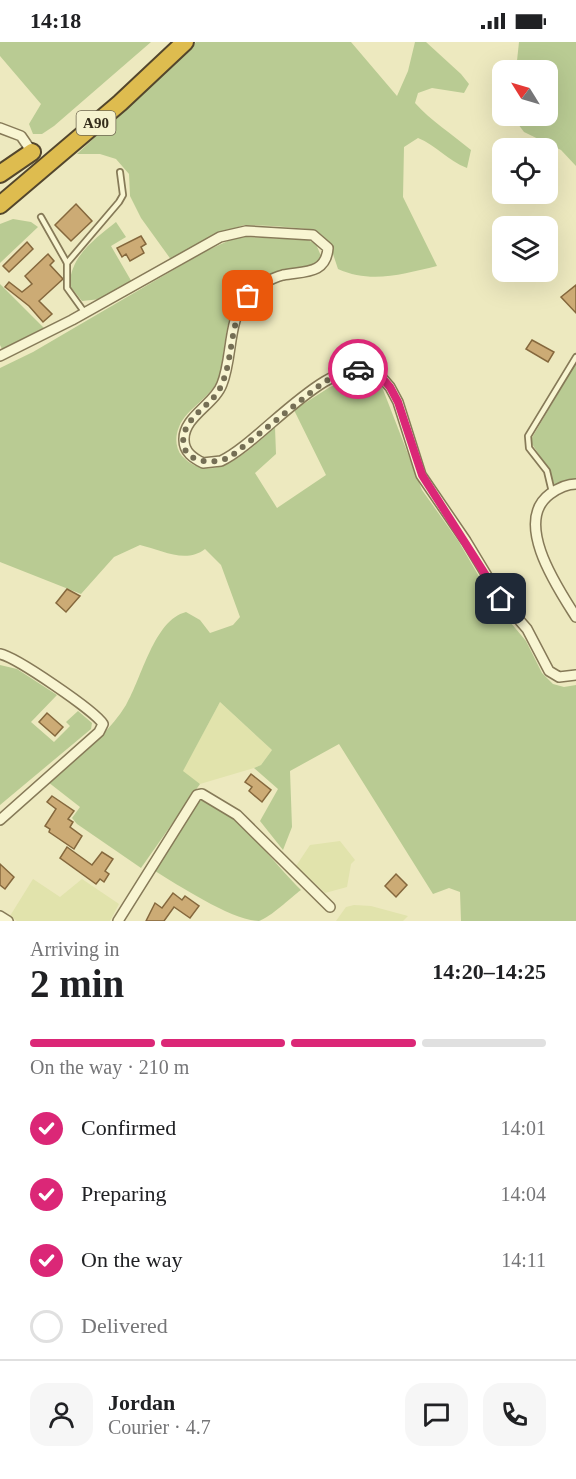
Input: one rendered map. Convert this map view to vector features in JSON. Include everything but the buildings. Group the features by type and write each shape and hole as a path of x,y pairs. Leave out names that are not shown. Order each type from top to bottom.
{"highway":[{"name":"Α90","path":"1,205 120,103 185,42"},
{"path":"0,174 32,152"}],"street":[{"path":"0,128 21,136 32,152"},
{"path":"0,356 85,313 226,235 246,231 314,235 328,248 327,258 321,266 311,272 281,275 257,288 240,306 223,384 186,429 183,439 187,451 203,463 221,462 325,381 356,369 376,371 390,387 398,402 422,475 501,599 527,629 549,671 559,677 576,675"},
{"path":"576,484 552,492 539,507 537,535 548,572 576,617"},
{"path":"0,654 10,656 33,669 103,724 99,732 0,820"},
{"path":"118,921 198,795 202,794 237,815 330,907"},
{"path":"0,916 8,921"}],"lane":[{"path":"67,263 119,202 123,195 120,172"},
{"path":"41,217 67,263 68,288 85,313"},
{"path":"552,492 547,471 529,448 528,436 576,357"}],"green space":[{"path":"0,42 151,42 54,126 42,134 33,134 29,124 41,104 0,56"},
{"path":"196,42 351,42 397,96 408,71 415,42 426,42 461,74 469,84 464,93 432,88 418,93 415,103 471,150 467,168 418,138 404,147 403,197 437,266 387,276 350,274 338,269 330,245 322,235 309,229 244,225 221,233 172,261 141,218 130,196 129,174 116,159 100,154 77,154"},
{"path":"519,42 576,42 576,166 558,149 558,138 536,138 524,132 520,126 558,126 558,60 517,60"},
{"path":"13,219 31,222 38,227 0,263 0,224"},
{"path":"116,222 126,237 111,246 133,284 101,299 82,301 70,286 74,266 85,249"},
{"path":"245,237 308,240 316,244 321,256 317,264 263,279 238,300 226,332 219,377 211,391 188,414 179,427 176,442 178,449 182,456 194,465 206,468 219,467 243,454 275,427 276,454 255,473 277,508 326,475 294,410 330,387 361,373 372,378 382,387 422,490 459,542 495,604 526,641 542,673 553,684 564,687 576,685 576,921 461,921 460,892 449,888 433,894 339,744 290,771 292,827 283,850 260,821 278,789 254,768 261,765 272,750 220,702 183,771 200,784 141,868 77,824 72,818 80,807 48,782 110,727 132,694 157,638 175,617 186,612 200,620 210,633 233,625 240,617 221,565 205,549 182,556 140,545 114,557 81,594 0,562 0,368 33,352 204,252 232,239"},
{"path":"0,284 46,330 2,349 0,345"},
{"path":"576,363 576,480 555,486 548,468 530,441"},
{"path":"0,665 17,669 57,695 31,722 54,742 70,726 66,722 78,711 92,723 91,729 0,805"},
{"path":"220,702 272,750 261,765 200,784 182,772"},
{"path":"201,798 227,813 254,838 301,890 264,919 259,921 248,919 221,909 155,871 197,800"},
{"path":"340,841 355,860 351,864 347,887 325,893 296,866 310,845"},
{"path":"33,879 60,897 82,879 119,904 110,921 17,921 10,916"},
{"path":"371,906 408,916 403,921 336,921 346,907"}],"way so far":[{"path":"248,296 240,306 236,317 223,384 186,429 183,439 187,451 193,458 203,463 221,462 325,381 358,369"}],"route":[{"path":"358,369 369,368 376,371 390,387 398,402 422,475 501,599"}]}
